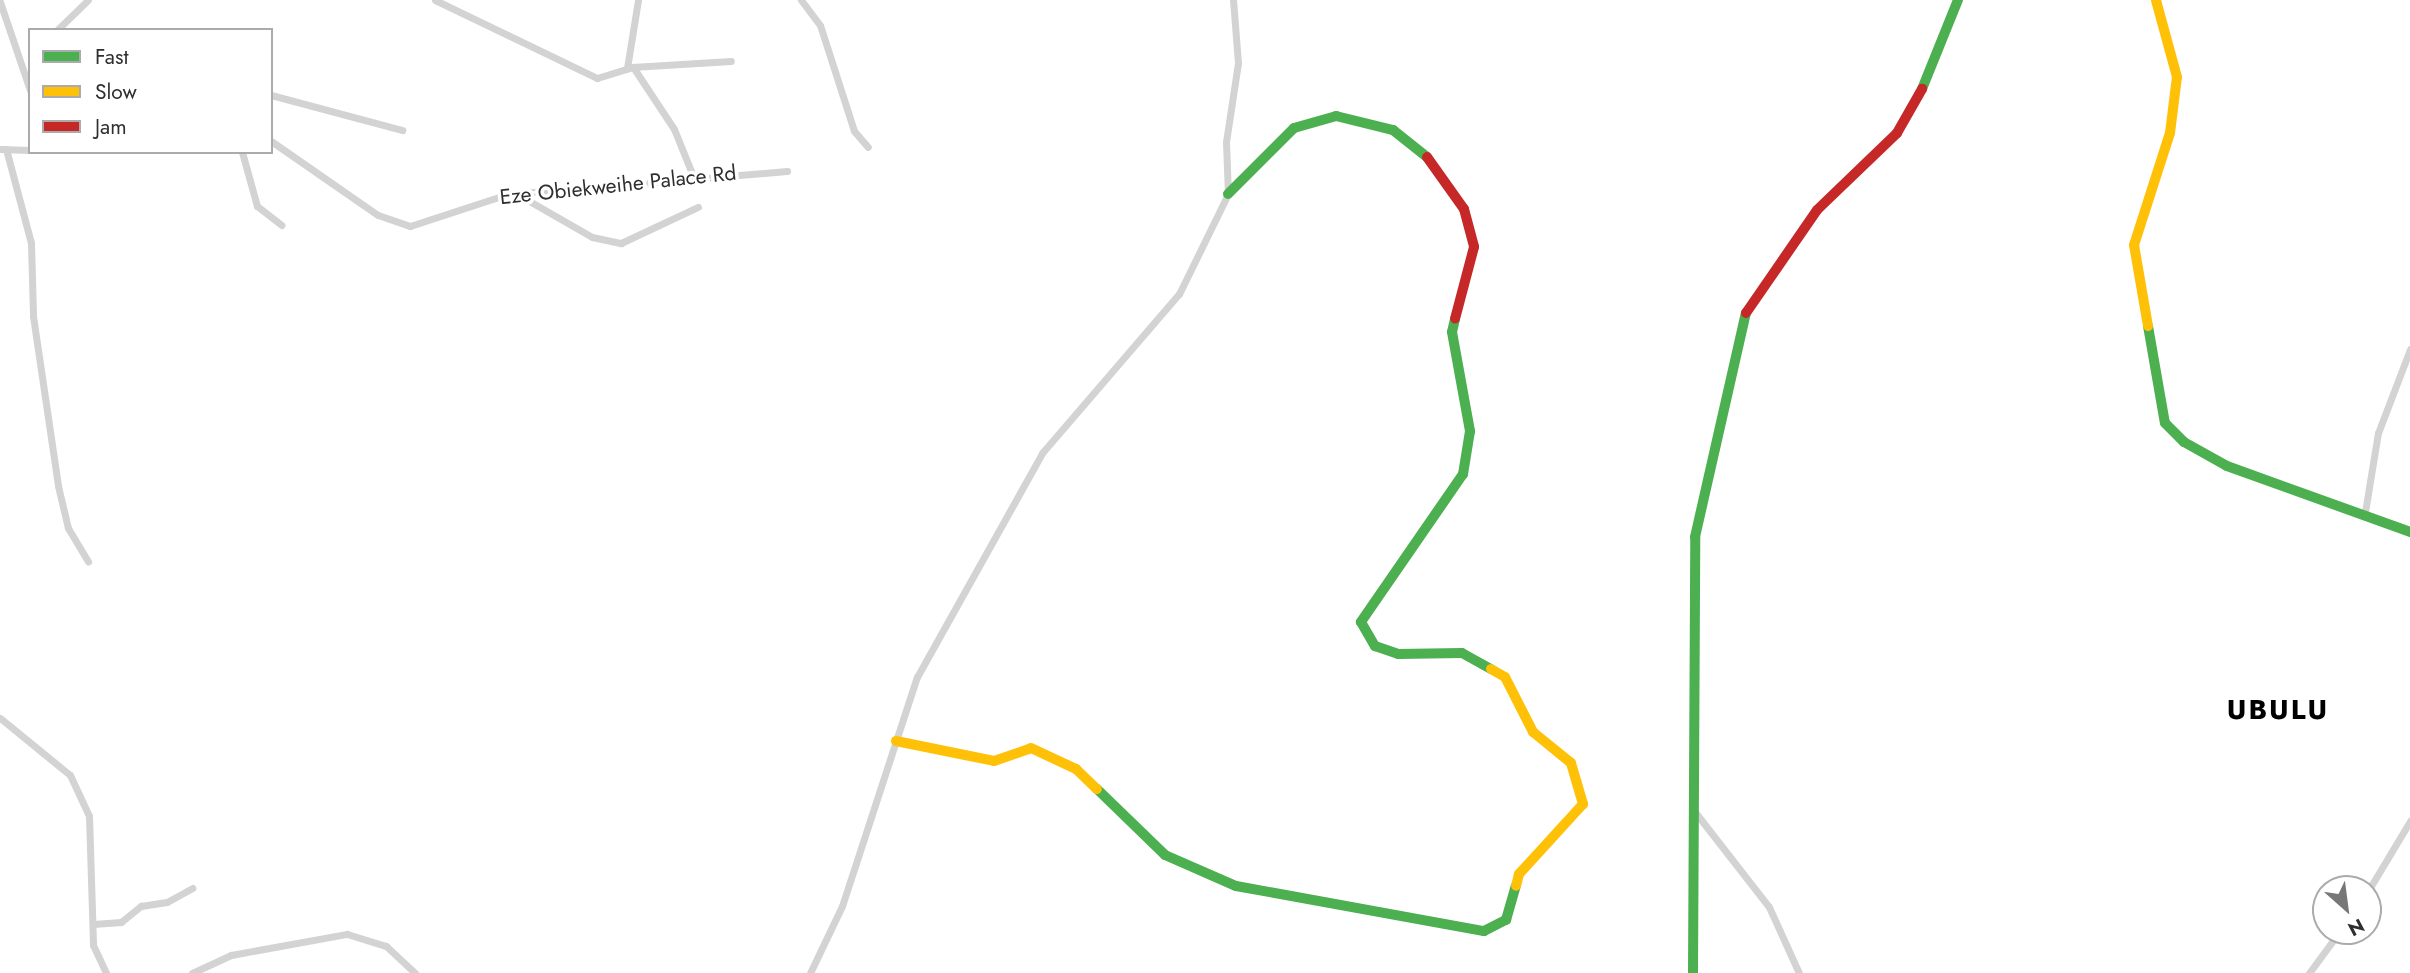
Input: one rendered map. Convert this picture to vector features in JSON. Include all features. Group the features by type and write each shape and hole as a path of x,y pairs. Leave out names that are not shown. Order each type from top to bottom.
{"street":[{"path":"59,28 89,0"},
{"path":"435,0 597,78 630,68 732,61"},
{"path":"638,0 630,68 674,129 695,181"},
{"path":"800,0 820,25 854,131 869,147"},
{"path":"1228,194 1226,142 1238,63 1233,0"},
{"path":"1693,973 1695,537 1744,315 1817,209 1897,133 1938,60 1958,0"},
{"path":"2156,0 2177,77 2170,133 2134,245 2165,423 2194,449 2227,466 2365,512 2410,532"},
{"path":"0,2 28,86"},
{"path":"273,96 402,130"},
{"path":"810,973 842,906 916,677 1042,453 1179,294 1228,194 1294,128 1335,116 1393,130 1439,167 1464,209 1474,247 1452,332 1470,431 1463,474 1361,622 1375,646 1398,653 1462,653 1505,677 1533,732 1571,763 1583,804 1518,874 1506,920 1484,931 1236,886 1165,855 1076,769 1031,748 994,761 896,741"},
{"name":"Eze Obiekweihe Palace Rd","path":"273,142 378,215 410,226 477,200 517,194 695,181 786,171"},
{"path":"28,150 3,149 32,243 33,316 58,486 68,528 88,561"},
{"path":"243,154 257,206 281,225"},
{"path":"517,194 592,237 621,243 698,207"},
{"path":"2365,512 2378,433 2410,349"},
{"path":"0,718 70,775 89,817 93,945 106,973"},
{"path":"1695,812 1769,907 1799,973"},
{"path":"2378,875 2410,821"},
{"path":"93,924 121,922 141,906 167,902 192,888"},
{"path":"192,973 231,955 347,934 386,946 415,973"},
{"path":"2309,973 2330,945"}],"traffic: fast":[{"path":"1922,89 1958,0"},
{"path":"1228,194 1294,128 1336,116 1393,130 1427,157"},
{"path":"1693,973 1695,537 1746,313"},
{"path":"1455,319 1452,332 1470,431 1463,474 1361,622 1375,646 1398,654 1462,653 1491,669"},
{"path":"2148,326 2165,423 2184,442 2227,466 2410,532"},
{"path":"1097,789 1165,855 1236,886 1484,931 1506,920 1516,886"}],"traffic: slow":[{"path":"2148,326 2134,245 2170,133 2177,77 2156,0"},
{"path":"1491,669 1505,677 1533,732 1571,763 1583,804 1519,874 1516,886"},
{"path":"896,741 994,761 1031,748 1076,769 1097,789"}],"traffic: jam":[{"path":"1746,313 1817,210 1897,133 1922,89"},
{"path":"1427,157 1464,209 1474,247 1455,319"}],"district":[{"name":"UBULU","path":"2278,710"}]}
